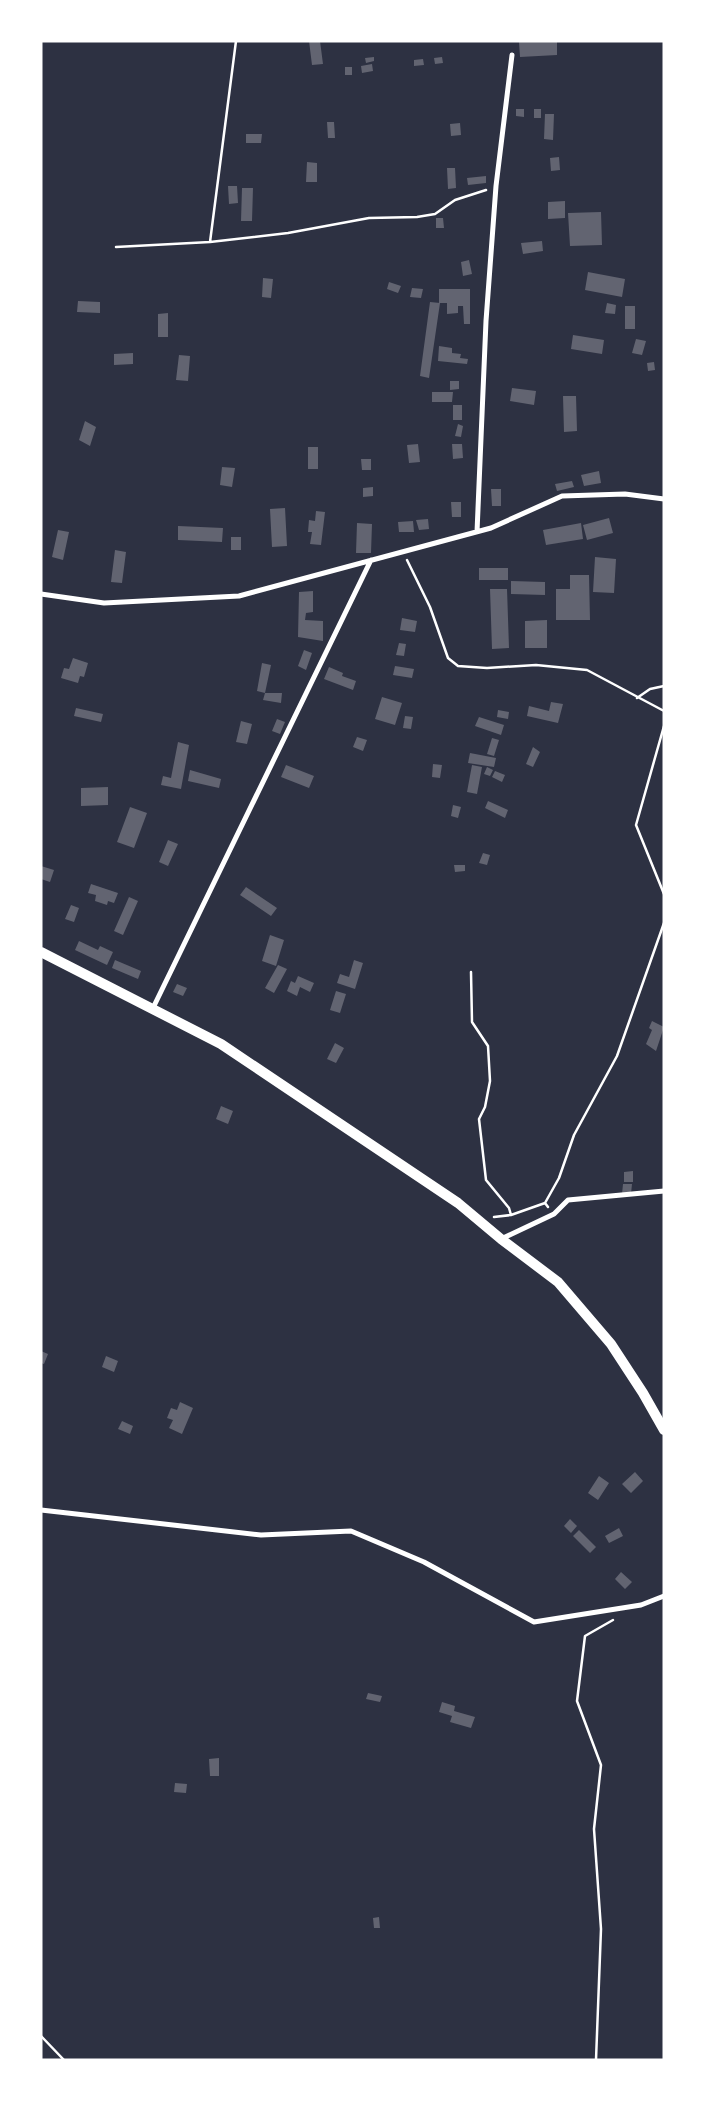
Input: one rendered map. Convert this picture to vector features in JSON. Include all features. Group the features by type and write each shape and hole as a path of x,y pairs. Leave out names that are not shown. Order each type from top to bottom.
{"main road":[{"path":"41,952 221,1044 458,1203 500,1239 558,1282 611,1344 643,1393 664,1430"}],"street":[{"path":"477,532 486,321 496,186 512,55"},
{"path":"41,594 104,602 239,596 491,528 562,496 625,494 664,499"},
{"path":"153,1008 370,560"},
{"path":"500,1239 554,1214 568,1200 664,1191"},
{"path":"41,1510 262,1535 351,1531 424,1562 534,1622 641,1605 664,1596"}],"path":[{"path":"210,242 236,41"},
{"path":"116,247 210,242 288,233 369,218 417,218 435,214 455,200 496,186"},
{"path":"403,551 430,608 448,658 458,666 487,668 536,665 587,670 664,711"},
{"path":"637,698 650,689 664,686"},
{"path":"664,726 636,825 664,894"},
{"path":"477,1219 511,1215 545,1202 559,1178 574,1135 617,1056 664,922"},
{"path":"470,972 472,1022 488,1046 490,1081 485,1107 479,1119 486,1180 509,1208 511,1215"},
{"path":"545,1202 554,1214"},
{"path":"596,2060 601,1929 594,1829 601,1764 578,1701 585,1636 617,1618"},
{"path":"41,2036 64,2060"}],"building":[{"path":"309,41 320,41 323,64 312,65"},
{"path":"557,41 557,55 520,57 519,42"},
{"path":"374,57 374,61 366,63 365,58"},
{"path":"442,57 443,63 435,64 434,58"},
{"path":"423,59 424,65 414,66 414,60"},
{"path":"372,64 373,71 362,73 361,66"},
{"path":"345,67 352,67 352,75 345,75"},
{"path":"516,109 524,109 524,117 516,116"},
{"path":"534,109 541,109 541,118 534,118"},
{"path":"545,114 554,114 553,140 544,139"},
{"path":"327,122 334,122 335,138 328,138"},
{"path":"460,123 461,135 451,136 450,124"},
{"path":"246,134 262,134 261,143 246,143"},
{"path":"559,157 560,170 551,171 550,158"},
{"path":"307,162 317,163 317,182 306,182"},
{"path":"447,168 455,168 456,188 448,189"},
{"path":"486,176 486,183 468,185 467,178"},
{"path":"228,186 237,186 238,203 229,204"},
{"path":"242,188 253,188 252,221 241,221"},
{"path":"565,201 565,218 548,219 548,202"},
{"path":"601,212 602,245 570,246 568,213"},
{"path":"436,218 443,218 444,228 436,228"},
{"path":"542,241 543,251 523,254 521,243"},
{"path":"469,260 472,274 463,276 461,262"},
{"path":"588,272 625,279 622,297 585,290"},
{"path":"263,278 273,279 271,298 262,297"},
{"path":"389,282 401,286 398,293 387,289"},
{"path":"412,288 423,289 421,298 410,297"},
{"path":"439,289 470,289 470,324 464,324 463,306 458,306 458,313 447,314 447,303 439,303"},
{"path":"78,301 100,302 100,313 77,312"},
{"path":"430,302 440,303 429,378 420,376"},
{"path":"607,303 616,305 615,314 605,313"},
{"path":"625,306 635,306 635,329 625,329"},
{"path":"168,313 168,337 158,337 158,314"},
{"path":"573,335 604,340 602,354 571,349"},
{"path":"636,339 646,341 642,355 632,353"},
{"path":"439,346 452,348 452,353 461,354 460,358 468,359 467,364 438,361"},
{"path":"133,353 133,364 114,365 114,354"},
{"path":"179,355 190,356 188,381 176,380"},
{"path":"654,362 655,370 648,371 647,363"},
{"path":"450,381 459,381 459,389 450,390"},
{"path":"512,388 536,391 534,405 510,401"},
{"path":"432,392 453,392 452,402 432,402"},
{"path":"563,396 576,396 577,431 564,432"},
{"path":"453,405 462,405 462,420 453,420"},
{"path":"85,421 96,427 90,446 79,440"},
{"path":"458,424 463,426 461,437 455,436"},
{"path":"418,444 420,462 409,463 407,445"},
{"path":"452,444 462,444 463,458 453,459"},
{"path":"308,447 318,447 318,469 308,469"},
{"path":"361,459 371,459 371,470 362,470"},
{"path":"222,467 235,468 232,487 220,485"},
{"path":"599,471 601,483 584,486 581,475"},
{"path":"572,481 574,487 557,491 555,484"},
{"path":"373,487 373,496 363,497 363,488"},
{"path":"491,489 501,489 501,506 492,506"},
{"path":"451,502 461,502 461,517 452,517"},
{"path":"285,508 287,546 272,547 270,509"},
{"path":"316,511 325,512 321,545 310,544 312,532 308,532 309,520 315,521"},
{"path":"609,518 613,533 587,540 583,525"},
{"path":"428,519 429,529 419,530 416,520"},
{"path":"413,521 414,532 399,532 398,522"},
{"path":"357,523 372,524 371,553 356,553"},
{"path":"581,523 583,539 546,545 543,530"},
{"path":"178,526 223,528 222,542 178,540"},
{"path":"58,530 69,532 63,560 52,557"},
{"path":"231,537 241,537 241,550 231,550"},
{"path":"115,550 126,552 122,583 111,582"},
{"path":"595,557 616,559 614,593 593,592"},
{"path":"479,568 508,568 508,580 479,580"},
{"path":"570,575 589,575 590,620 556,620 556,589 570,589"},
{"path":"511,581 545,582 545,595 511,594"},
{"path":"490,589 507,589 509,648 492,649"},
{"path":"313,591 313,612 306,613 305,620 323,621 323,641 298,637 299,592"},
{"path":"402,618 417,621 415,632 400,630"},
{"path":"547,620 547,648 525,648 525,621"},
{"path":"399,643 406,644 404,656 396,655"},
{"path":"304,650 312,653 306,670 298,666"},
{"path":"73,658 88,663 84,677 80,676 78,683 61,678 64,668 69,669"},
{"path":"262,663 271,665 265,693 257,691"},
{"path":"395,666 414,669 412,678 393,675"},
{"path":"329,667 343,673 342,676 356,681 353,690 324,679"},
{"path":"265,693 282,693 281,703 263,700"},
{"path":"382,697 402,703 395,725 375,719"},
{"path":"551,702 563,704 558,723 527,716 529,706 549,711"},
{"path":"76,708 103,714 101,722 74,716"},
{"path":"498,710 509,712 508,719 497,717"},
{"path":"405,716 413,717 411,729 403,728"},
{"path":"479,717 504,725 501,735 475,726"},
{"path":"277,719 285,722 280,734 272,731"},
{"path":"241,721 252,724 247,744 236,742"},
{"path":"357,737 367,740 363,751 353,747"},
{"path":"492,738 499,740 494,756 487,754"},
{"path":"178,742 189,745 181,789 161,785 163,776 171,778"},
{"path":"533,747 540,752 533,767 526,764"},
{"path":"470,753 496,758 494,767 468,763"},
{"path":"433,764 442,765 440,778 432,777"},
{"path":"286,765 314,776 309,788 281,777"},
{"path":"472,765 482,767 477,794 467,792"},
{"path":"487,767 493,770 490,776 484,774"},
{"path":"190,770 221,779 219,788 188,781"},
{"path":"495,771 505,775 502,782 492,777"},
{"path":"108,787 108,805 81,806 81,788"},
{"path":"488,801 508,810 505,818 485,808"},
{"path":"453,805 461,807 458,818 451,816"},
{"path":"130,807 147,813 134,848 117,842"},
{"path":"168,840 178,844 168,866 159,862"},
{"path":"483,853 490,855 487,865 479,863"},
{"path":"454,865 465,865 465,871 455,872"},
{"path":"41,866 54,870 50,882 41,879"},
{"path":"91,884 118,893 114,903 108,901 107,905 95,901 96,895 88,893"},
{"path":"246,887 277,908 271,916 240,895"},
{"path":"129,897 138,901 123,935 114,931"},
{"path":"71,905 79,908 74,922 65,919"},
{"path":"270,935 284,940 276,966 262,961"},
{"path":"79,941 98,950 100,946 113,952 107,965 75,950"},
{"path":"115,960 141,971 138,979 112,968"},
{"path":"354,960 363,963 355,989 337,983 340,974 349,977"},
{"path":"278,965 287,969 274,993 265,988"},
{"path":"298,976 314,983 310,992 300,987 297,996 287,991 291,981 295,983"},
{"path":"177,984 187,988 183,996 173,992"},
{"path":"336,991 346,994 340,1013 330,1010"},
{"path":"652,1021 664,1027 656,1051 646,1044 652,1030 649,1028"},
{"path":"335,1043 344,1048 336,1063 327,1059"},
{"path":"221,1106 233,1111 228,1124 216,1119"},
{"path":"633,1171 633,1182 624,1182 624,1172"},
{"path":"623,1184 632,1184 631,1194 622,1194"},
{"path":"41,1351 48,1354 44,1364 41,1363"},
{"path":"106,1356 118,1361 114,1372 102,1367"},
{"path":"180,1402 193,1408 182,1434 169,1428 173,1420 167,1418 171,1408 177,1410"},
{"path":"122,1421 133,1426 130,1434 118,1429"},
{"path":"635,1472 643,1481 631,1493 622,1484"},
{"path":"599,1476 609,1483 598,1500 588,1493"},
{"path":"570,1519 577,1526 571,1533 564,1526"},
{"path":"619,1528 623,1536 609,1543 605,1536"},
{"path":"579,1530 596,1547 590,1553 573,1536"},
{"path":"621,1572 632,1582 625,1589 615,1579"},
{"path":"368,1693 382,1696 380,1702 366,1699"},
{"path":"442,1702 455,1706 454,1711 475,1717 471,1728 450,1722 452,1716 439,1712"},
{"path":"219,1758 219,1776 210,1776 209,1759"},
{"path":"175,1783 187,1784 186,1793 174,1792"},
{"path":"379,1917 380,1928 374,1928 373,1918"}]}
